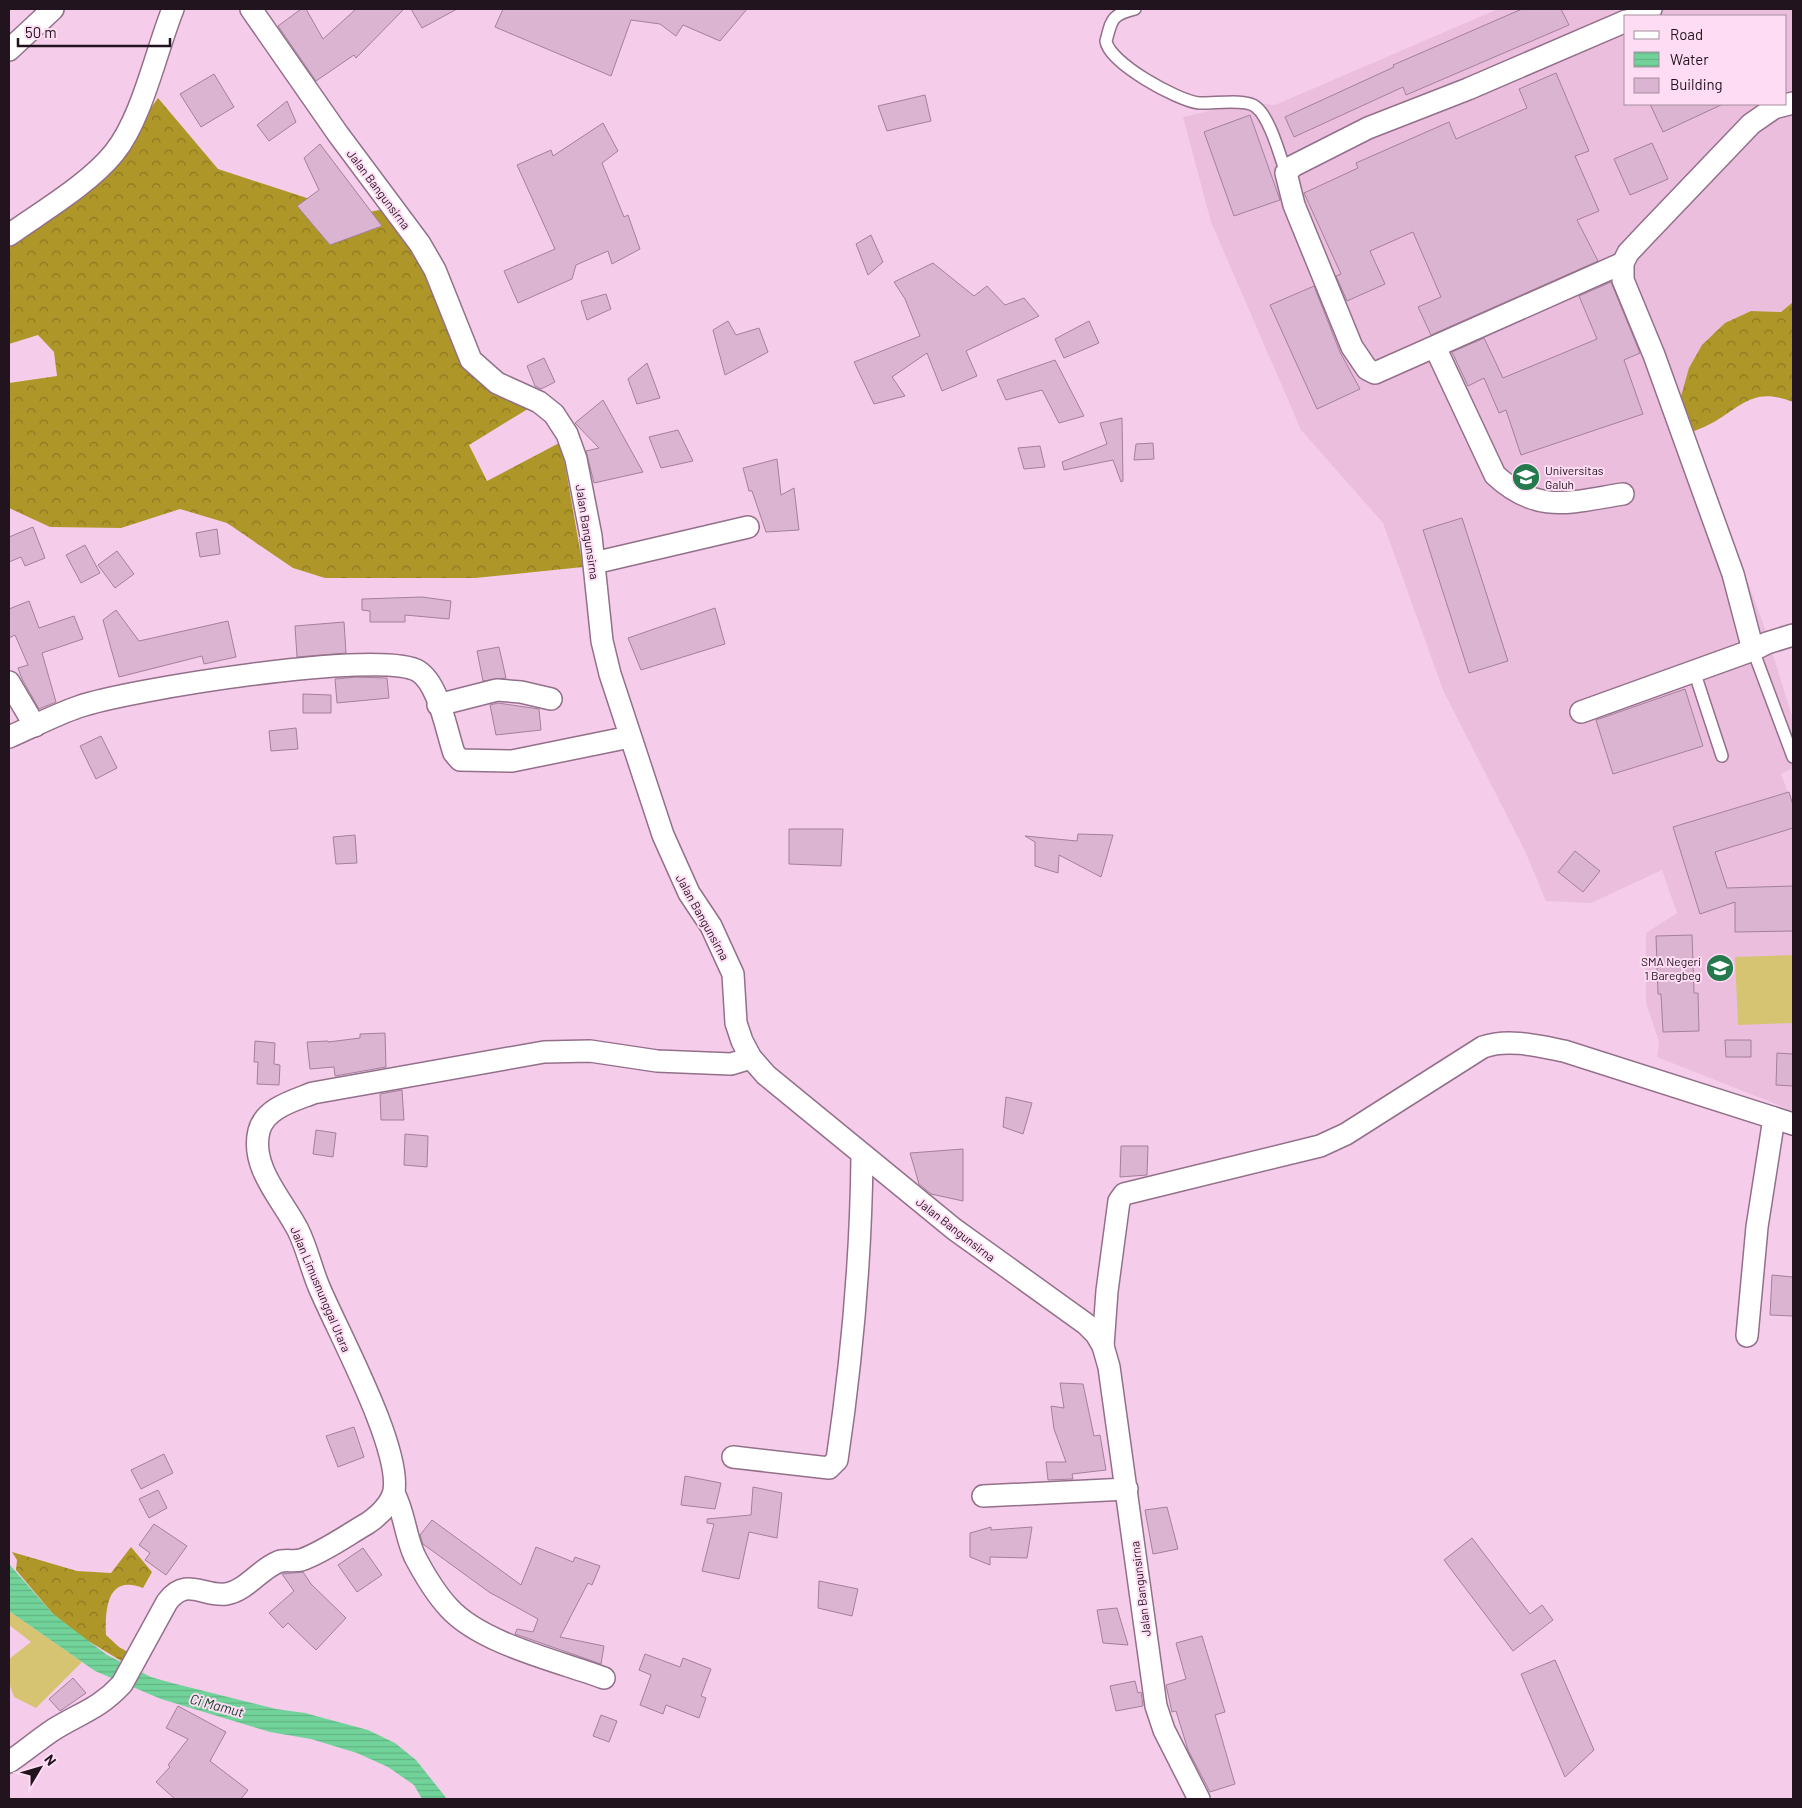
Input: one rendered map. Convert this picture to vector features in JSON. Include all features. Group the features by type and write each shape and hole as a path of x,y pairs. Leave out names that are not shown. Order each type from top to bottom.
{"street":[{"path":"9,50 53,9"},
{"path":"9,235 98,170 115,153 131,126 173,9"},
{"name":"Jalan Bangunsirna","path":"251,9 338,134 420,244 435,270 471,360 496,383 539,402 554,414 567,434 576,459 594,563 602,641 630,737 663,835 681,878 711,926 730,966 735,989 736,1023 751,1058 766,1075 862,1156 954,1229 1086,1324 1104,1346 1109,1367 1127,1489 1156,1706 1164,1730 1199,1799"},
{"path":"1637,15 1651,9"},
{"path":"1624,22 1468,90 1368,128 1293,166 1286,173 1294,205 1352,347 1367,369 1375,373 1623,263 1638,242 1751,124 1774,108 1785,105"},
{"path":"1623,263 1623,280 1654,355 1733,574 1754,650"},
{"path":"1435,347 1495,475 1510,489 1530,499 1555,504 1623,494"},
{"path":"594,563 748,527"},
{"path":"1581,712 1793,635"},
{"path":"9,737 79,706 138,692 218,678 364,664 405,665 414,669 430,682 454,752 458,759 464,761 512,761 630,737"},
{"path":"9,682 35,726"},
{"path":"438,705 497,690 520,692 551,699"},
{"path":"1104,1346 1108,1282 1119,1201 1124,1194 1320,1146 1346,1134 1484,1047 1493,1044 1556,1049 1783,1121 1757,1227 1748,1336"},
{"name":"Jalan Limusnunggal Utara","path":"604,1678 490,1637 448,1607 415,1557 406,1531 405,1519 394,1492 394,1472 379,1421 318,1285 298,1230 258,1159 259,1129 270,1114 279,1107 312,1093 544,1052 590,1051 658,1061 731,1064 751,1058"},
{"path":"733,1457 829,1468 837,1460 850,1374 861,1246 862,1156"},
{"path":"983,1496 1127,1489"},
{"path":"9,1762 51,1731 96,1708 122,1684 167,1602 174,1594 192,1589 227,1594 276,1563 308,1557 368,1523 381,1511 394,1492"}],"lane":[{"path":"1135,9 1119,13 1112,20 1106,41 1112,56 1147,81 1195,102 1245,102 1256,106 1265,120 1286,173"},
{"path":"1754,650 1788,737 1793,756"},
{"path":"1694,671 1722,756"}],"shaded area":[{"name":"Universitas Galuh","path":"1498,9 1793,9 1793,302 1781,312 1751,311 1725,323 1702,345 1692,432 1763,623 1793,719 1793,768 1781,774 1793,805 1793,1111 1657,1057 1659,1042 1646,1003 1646,933 1677,913 1662,870 1591,903 1546,901 1525,851 1443,690 1383,523 1301,430 1211,222 1183,117 1247,102 1275,105"},
{"path":"1793,955 1793,1023 1738,1025 1735,957"},
{"path":"9,1611 82,1662 36,1708 14,1697 9,1683 9,1659 31,1642 9,1625"}],"green space":[{"path":"158,98 218,169 313,200 322,222 384,209 435,291 460,363 479,383 531,407 469,445 487,481 561,442 583,567 475,578 325,578 293,568 227,523 180,509 121,528 50,527 9,508 9,383 57,376 54,352 38,335 9,344 9,248 98,183"},
{"path":"1793,302 1793,402 1769,396 1759,397 1742,404 1714,422 1692,432 1680,400 1689,368 1702,345 1725,323 1751,311 1781,312"},
{"path":"131,1547 152,1572 143,1588 131,1585 122,1586 115,1590 111,1596 106,1615 106,1635 119,1647 133,1655 128,1665 85,1639 53,1614 16,1570 17,1560 12,1552 77,1571 111,1573"}],"water":[{"name":"Ci Mamut","path":"9,1564 53,1614 107,1655 151,1677 276,1709 305,1713 368,1730 395,1743 416,1760 447,1799 422,1799 414,1785 388,1767 357,1753 311,1739 270,1732 161,1699 95,1671 9,1611"}],"building":[{"path":"301,9 306,9 323,39 356,9 404,9 356,58 354,55 316,81 278,26"},
{"path":"411,9 457,9 422,28"},
{"path":"503,9 747,9 720,41 683,25 676,36 660,24 631,20 611,76 495,27"},
{"path":"1522,9 1561,9 1569,25 1406,95 1403,87 1294,137 1285,117 1394,67 1393,65"},
{"path":"1556,73 1589,151 1575,156 1599,211 1577,220 1598,261 1431,335 1418,307 1441,297 1413,232 1370,251 1385,284 1347,301 1336,276 1341,274 1304,193 1358,168 1356,163 1449,122 1456,139 1527,108 1519,89"},
{"path":"214,74 234,107 201,127 180,94"},
{"path":"925,95 931,121 887,131 878,106"},
{"path":"287,101 296,122 269,141 257,125"},
{"path":"1650,105 1721,105 1663,132"},
{"path":"1250,115 1280,200 1234,216 1204,132"},
{"path":"603,123 618,151 602,163 624,217 628,215 640,249 612,264 608,251 576,265 572,279 518,303 504,271 555,249 517,165 551,150 553,156"},
{"path":"1652,143 1668,179 1630,195 1614,159"},
{"path":"320,144 382,226 330,245 297,206 319,190 304,158"},
{"path":"871,235 883,262 868,275 856,244"},
{"path":"933,263 974,296 987,286 1005,305 1024,298 1039,316 966,351 977,376 942,391 927,353 892,377 905,396 874,404 854,362 920,336 905,299 894,282"},
{"path":"1611,282 1640,353 1624,360 1643,414 1521,455 1506,410 1499,413 1484,378 1468,386 1452,352 1484,338 1503,378 1597,339 1579,296"},
{"path":"1314,286 1340,352 1360,389 1317,409 1270,305"},
{"path":"606,294 611,309 587,320 581,301"},
{"path":"728,321 736,335 759,328 768,352 725,375 713,330"},
{"path":"1089,321 1099,343 1064,358 1055,339"},
{"path":"544,358 555,382 541,389 535,386 527,366"},
{"path":"1055,360 1084,416 1059,423 1042,390 1006,400 997,380"},
{"path":"647,363 660,398 637,404 628,379"},
{"path":"603,400 643,472 594,483 586,451 599,448 575,423"},
{"path":"1122,418 1123,481 1121,482 1113,460 1064,470 1062,462 1107,444 1100,423"},
{"path":"678,430 693,461 661,468 649,437"},
{"path":"1153,443 1154,459 1134,460 1136,444"},
{"path":"1040,446 1045,467 1024,469 1018,448"},
{"path":"777,459 781,495 794,488 799,530 766,532 752,491 749,491 743,468"},
{"path":"1462,518 1508,661 1469,673 1423,530"},
{"path":"33,527 45,558 25,566 21,557 9,562 9,537"},
{"path":"217,529 220,554 200,557 196,533"},
{"path":"85,545 100,573 81,583 66,555"},
{"path":"117,551 134,574 115,588 98,565"},
{"path":"422,597 451,601 449,619 405,615 405,622 370,622 370,611 362,610 362,599"},
{"path":"29,601 39,628 74,616 83,639 42,653 56,702 39,709 18,668 28,665 15,635 9,638 9,609"},
{"path":"715,608 725,644 641,670 628,638"},
{"path":"116,610 139,641 228,621 236,657 204,664 202,656 119,677 103,620"},
{"path":"344,622 346,653 297,657 295,626"},
{"path":"499,647 506,678 483,681 477,651"},
{"path":"356,677 387,678 389,698 337,703 335,679"},
{"path":"1685,689 1703,746 1613,774 1596,720"},
{"path":"303,694 331,695 331,713 303,713"},
{"path":"498,703 539,709 541,730 496,735 490,705"},
{"path":"296,728 298,749 271,751 269,731"},
{"path":"101,736 117,768 96,779 80,746"},
{"path":"1789,792 1793,805 1793,828 1715,852 1727,888 1793,886 1793,931 1735,932 1735,902 1700,914 1673,827"},
{"path":"789,829 843,829 841,866 789,864"},
{"path":"1078,834 1113,835 1101,877 1059,855 1058,873 1035,866 1035,842 1025,836 1077,841"},
{"path":"355,835 357,863 336,864 333,837"},
{"path":"1575,851 1600,871 1583,892 1558,872"},
{"path":"1692,935 1694,993 1698,993 1699,1031 1663,1032 1661,994 1658,994 1656,936"},
{"path":"385,1033 386,1067 335,1076 334,1067 310,1069 307,1042 328,1042 360,1038 360,1034"},
{"path":"1725,1040 1751,1040 1751,1057 1726,1057"},
{"path":"255,1041 275,1043 274,1064 280,1065 279,1085 257,1084 258,1062 254,1062"},
{"path":"1777,1053 1793,1054 1793,1086 1776,1085"},
{"path":"402,1090 404,1120 381,1120 380,1094"},
{"path":"1006,1097 1032,1103 1023,1134 1003,1127"},
{"path":"316,1130 336,1133 333,1157 313,1154"},
{"path":"405,1134 428,1136 427,1167 404,1165"},
{"path":"1121,1146 1148,1146 1147,1175 1120,1177"},
{"path":"963,1149 963,1201 931,1194 919,1184 910,1153"},
{"path":"1772,1275 1793,1277 1793,1316 1770,1315"},
{"path":"1060,1383 1083,1384 1094,1436 1100,1435 1106,1470 1072,1474 1073,1479 1048,1480 1046,1462 1066,1462 1054,1429 1051,1406 1064,1408"},
{"path":"354,1427 364,1457 338,1467 326,1436"},
{"path":"164,1454 173,1473 141,1489 131,1470"},
{"path":"685,1476 721,1483 715,1509 681,1505"},
{"path":"753,1487 782,1493 777,1538 749,1532 739,1579 702,1571 714,1524 707,1523 707,1519 751,1515"},
{"path":"158,1490 167,1508 149,1518 139,1499"},
{"path":"1167,1507 1178,1549 1153,1554 1145,1510"},
{"path":"432,1520 521,1585 536,1547 573,1562 575,1557 600,1566 592,1585 588,1583 560,1637 604,1646 601,1664 515,1634 517,1629 533,1632 538,1619 489,1592 423,1544 420,1535"},
{"path":"154,1524 187,1546 166,1575 145,1560 150,1553 139,1545"},
{"path":"991,1527 991,1530 1032,1527 1027,1558 990,1557 990,1565 970,1557 970,1533"},
{"path":"1472,1538 1530,1614 1542,1605 1553,1620 1513,1651 1444,1560"},
{"path":"363,1548 382,1575 357,1592 338,1565"},
{"path":"303,1572 311,1584 346,1618 316,1650 288,1623 283,1628 269,1613 294,1591 282,1574"},
{"path":"819,1581 858,1589 852,1616 818,1608"},
{"path":"1117,1608 1128,1645 1103,1643 1097,1610"},
{"path":"1202,1636 1225,1712 1215,1715 1235,1784 1210,1792 1188,1750 1176,1711 1172,1712 1166,1685 1186,1679 1176,1643"},
{"path":"645,1654 680,1667 683,1658 711,1669 701,1696 706,1698 699,1718 666,1705 663,1714 640,1705 651,1675 639,1670"},
{"path":"1555,1660 1594,1750 1565,1777 1521,1674"},
{"path":"73,1678 86,1693 60,1711 49,1699"},
{"path":"1135,1681 1138,1693 1141,1692 1143,1706 1116,1711 1110,1686"},
{"path":"178,1706 226,1732 210,1761 248,1790 241,1799 175,1799 156,1782 170,1767 168,1765 188,1739 166,1728"},
{"path":"601,1715 617,1721 609,1742 593,1736"}],"place":[{"name":"Universitas Galuh","path":"1526,477"},
{"name":"SMA Negeri 1 Baregbeg","path":"1720,968"}]}
